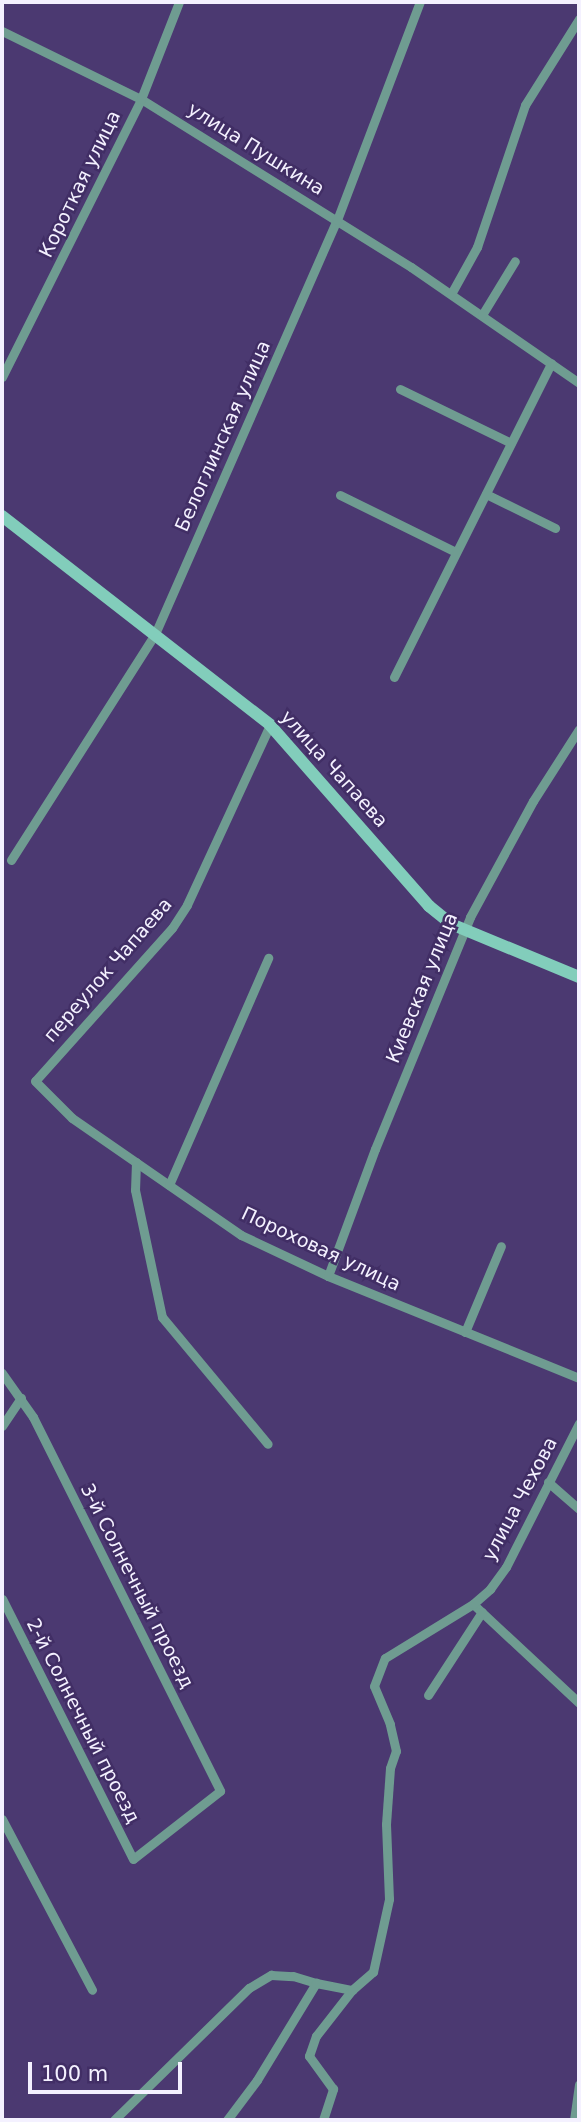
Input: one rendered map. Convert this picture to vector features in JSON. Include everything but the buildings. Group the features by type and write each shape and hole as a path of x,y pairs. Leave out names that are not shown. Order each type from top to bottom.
{"main road":[{"name":"улица Чапаева","path":"2,516 270,725 429,906 451,924 579,977"}],"street":[{"name":"Короткая улица","path":"2,377 141,99 179,2"},
{"name":"Белоглинская улица","path":"11,860 155,634 337,220 420,2"},
{"path":"452,294 477,247 525,105 579,19"},
{"name":"улица Пушкина","path":"2,31 141,99 452,294 579,383"},
{"path":"482,315 515,261"},
{"path":"394,677 551,363"},
{"path":"400,389 511,443"},
{"path":"486,494 555,528"},
{"path":"340,495 456,552"},
{"name":"переулок Чапаева","path":"35,1081 172,928 187,905 270,725"},
{"name":"Киевская улица","path":"328,1276 375,1149 464,930 533,801 579,729"},
{"path":"169,1185 268,958"},
{"name":"Пороховая улица","path":"35,1081 72,1118 241,1235 328,1276 579,1378"},
{"path":"136,1162 135,1190 162,1317 268,1444"},
{"path":"465,1332 501,1246"},
{"name":"3-й Солнечный проезд","path":"2,1373 21,1398 220,1791 133,1859"},
{"path":"2,1426 21,1398"},
{"name":"улица Чехова","path":"352,1990 373,1972 389,1899 386,1824 390,1768 396,1751 390,1724 374,1686 385,1658 473,1604 490,1589 506,1567 579,1423"},
{"path":"548,1482 579,1510"},
{"name":"2-й Солнечный проезд","path":"2,1599 133,1859"},
{"path":"473,1604 579,1703"},
{"path":"428,1695 482,1612"},
{"path":"2,1819 92,1990"},
{"path":"114,2120 249,1988 271,1975 293,1976 352,1990 316,2036 309,2056 333,2089 323,2120"},
{"path":"226,2120 257,2080 316,1983"},
{"path":"575,2120 579,2084"}]}
